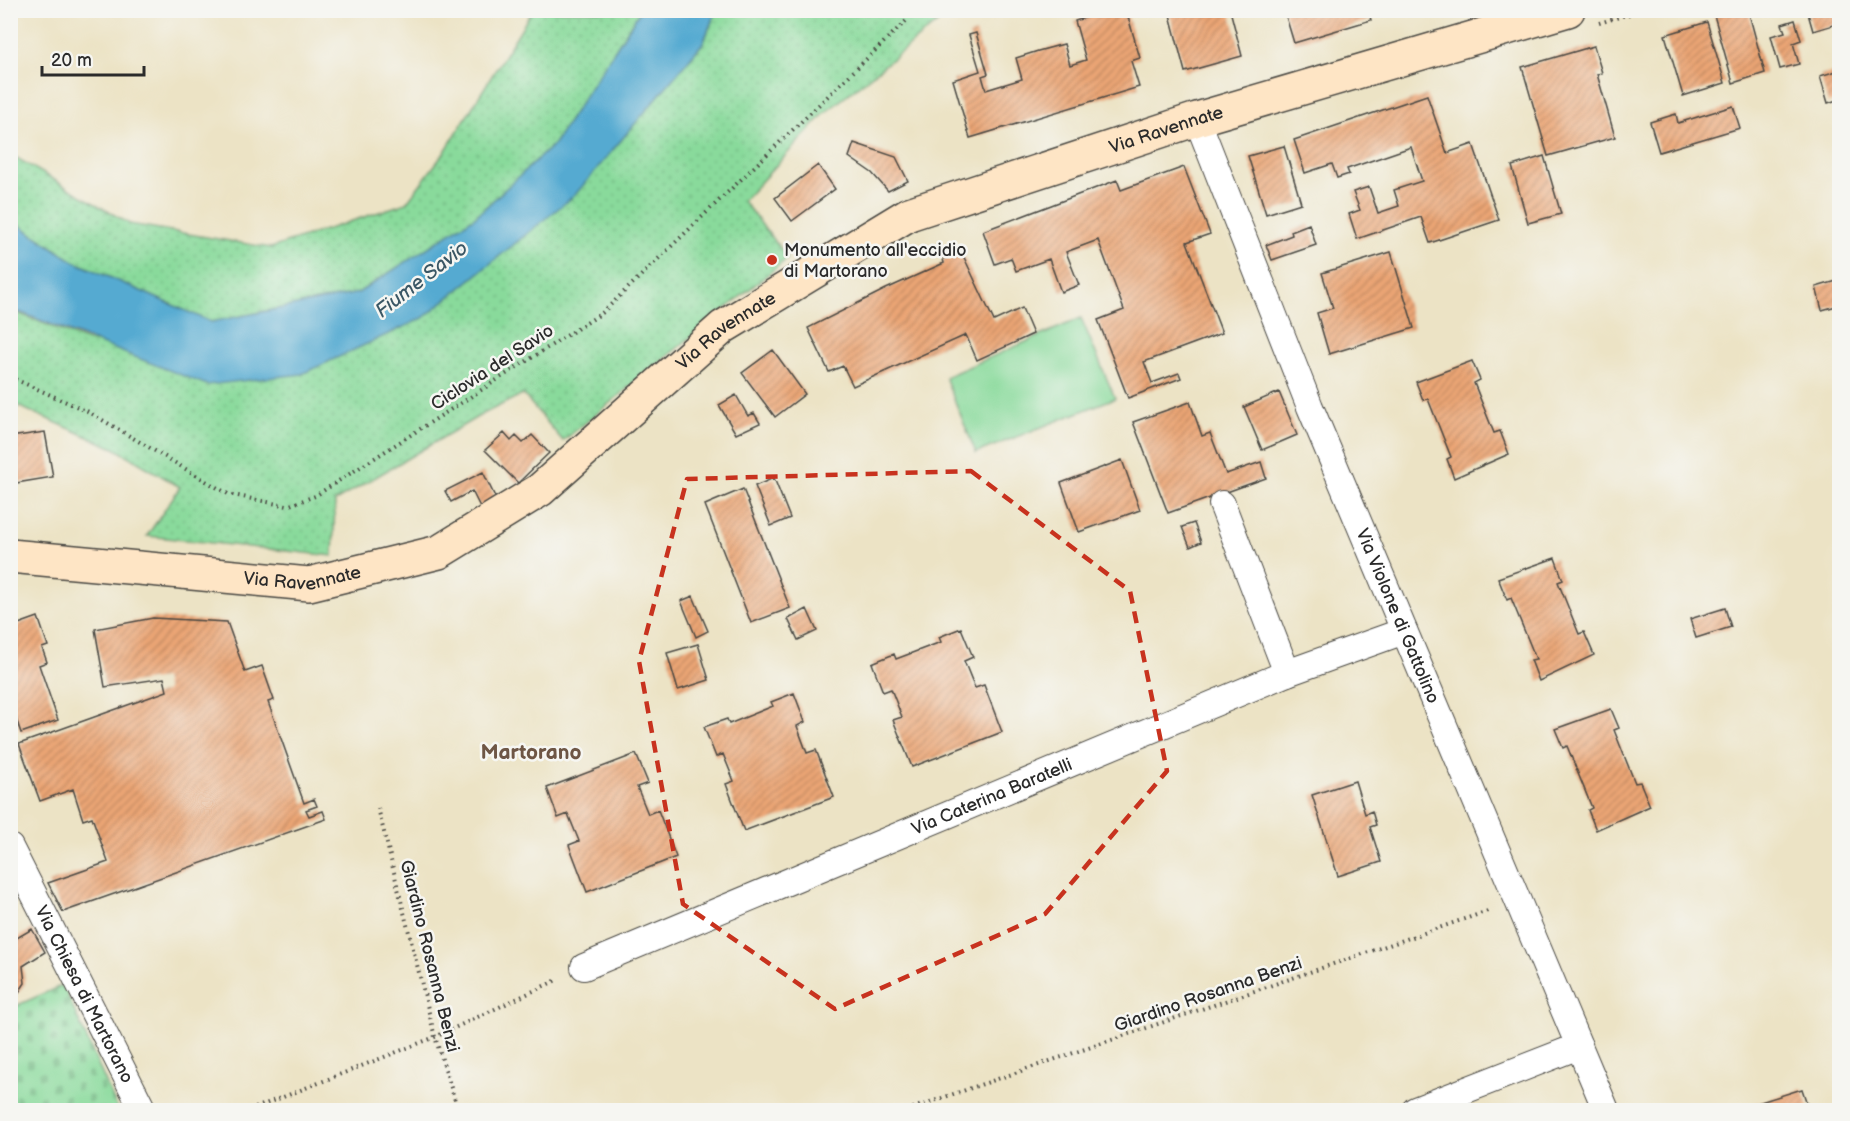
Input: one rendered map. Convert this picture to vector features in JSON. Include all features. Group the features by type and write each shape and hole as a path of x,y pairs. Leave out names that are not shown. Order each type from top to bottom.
{"main road":[{"name":"Via Ravennate","path":"10,556 309,584 439,552 540,490 723,327 909,214 1197,119 1568,10"}],"street":[{"name":"Via Violone di Gattolino","path":"1197,119 1310,407 1606,1110"},
{"path":"1222,504 1287,673"},
{"name":"Via Caterina Baratelli","path":"584,967 1287,673 1404,632"},
{"name":"Via Chiesa di Martorano","path":"10,847 143,1110"},
{"path":"1415,1110 1579,1046"}],"path":[{"name":"Ciclovia del Savio","path":"10,377 89,412 228,494 287,506 315,496 602,313 906,21 911,10"},
{"path":"1598,23 1643,10"},
{"name":"Giardino Rosanna Benzi","path":"378,808 435,1037 458,1110"},
{"name":"Giardino Rosanna Benzi","path":"907,1110 1518,900"},
{"path":"250,1110 435,1037 584,967"}],"highlighted area":[{"path":"971,471 1130,591 1167,771 1045,914 835,1009 683,904 639,661 687,479"}],"green space":[{"path":"532,11 640,11 554,144 475,217 358,293 211,322 75,262 11,220 10,154 130,224 271,248 406,203 444,153"},
{"path":"716,11 940,11 938,22 825,113 743,201 788,258 563,441 523,394 481,415 335,501 333,556 147,536 180,487 116,449 11,403 10,310 88,341 302,374 703,44"},
{"path":"1081,318 1115,398 976,453 945,377"},
{"path":"63,985 118,1110 11,1110 11,1008"}],"water":[{"name":"Fiume Savio","path":"640,11 716,11 703,43 575,195 423,318 302,374 207,385 11,309 11,220 75,262 211,322 358,293 475,217 554,144"}],"building":[{"path":"1109,10 1126,10 1140,58 1131,61 1139,87 970,138 953,80 980,71 969,35 976,33 988,74 982,76 986,90 1022,79 1016,58 1038,51 1064,44 1070,65 1086,60 1075,21"},
{"path":"1230,10 1242,56 1185,72 1169,11"},
{"path":"1284,10 1368,10 1371,20 1294,43"},
{"path":"1729,10 1748,10 1765,73 1733,83 1714,15"},
{"path":"1807,10 1840,10 1840,23 1813,31"},
{"path":"1795,20 1801,40 1793,43 1799,64 1780,69 1771,36 1785,32 1782,24"},
{"path":"1707,22 1725,83 1683,96 1665,35"},
{"path":"1594,46 1602,73 1597,74 1615,137 1548,156 1522,67"},
{"path":"1840,70 1840,99 1828,103 1820,76"},
{"path":"1427,95 1447,153 1473,144 1499,220 1430,243 1421,217 1357,239 1349,214 1360,210 1353,192 1369,187 1378,213 1399,206 1394,190 1422,181 1411,147 1347,169 1349,174 1337,178 1332,164 1305,173 1294,140"},
{"path":"1733,106 1740,128 1659,152 1650,122 1676,114 1678,123"},
{"path":"854,143 896,157 908,181 888,191 872,173 849,157"},
{"path":"1284,146 1301,203 1266,214 1248,156"},
{"path":"1544,156 1561,214 1528,223 1512,166"},
{"path":"818,165 835,189 792,221 775,198"},
{"path":"1184,167 1210,234 1187,242 1222,333 1144,362 1152,383 1179,373 1181,378 1128,398 1098,320 1124,310 1098,240 1066,252 1079,285 1061,292 1049,259 1016,271 1011,258 995,264 983,231 1117,180 1121,190"},
{"path":"1309,224 1316,245 1272,260 1266,245 1292,235 1291,231"},
{"path":"961,251 994,321 1022,308 1033,334 977,360 966,335 853,386 843,366 829,372 808,328 944,263 943,259"},
{"path":"1391,252 1414,328 1329,354 1317,313 1333,308 1322,273"},
{"path":"1840,280 1840,305 1822,310 1816,287"},
{"path":"773,350 805,394 775,417 742,373"},
{"path":"1472,361 1480,380 1474,383 1494,433 1500,431 1509,454 1454,478 1447,459 1451,457 1428,399 1423,400 1416,382"},
{"path":"1279,392 1297,435 1262,450 1244,407"},
{"path":"736,395 748,416 754,413 760,423 736,434 719,405"},
{"path":"1190,402 1202,436 1210,433 1226,474 1261,462 1266,478 1168,513 1133,422"},
{"path":"45,432 53,477 10,484 10,437"},
{"path":"504,433 511,441 516,436 523,443 532,435 549,453 518,483 485,450"},
{"path":"1122,460 1140,510 1079,532 1061,483"},
{"path":"483,472 497,501 481,509 472,491 451,502 445,491"},
{"path":"774,478 790,518 771,526 755,486"},
{"path":"743,489 790,608 751,623 705,505"},
{"path":"1194,523 1201,542 1190,547 1182,527"},
{"path":"1555,558 1563,580 1558,582 1579,634 1584,632 1594,655 1539,681 1531,660 1536,659 1511,598 1507,600 1498,578"},
{"path":"693,596 708,631 696,637 681,601"},
{"path":"1725,608 1731,627 1696,638 1690,619"},
{"path":"807,609 817,631 798,640 788,619"},
{"path":"38,617 48,646 42,648 47,662 39,665 58,720 21,733 10,701 10,627"},
{"path":"153,618 227,622 245,672 262,666 274,700 268,702 304,803 314,799 317,806 306,810 309,816 323,811 326,819 63,912 48,883 108,862 92,817 83,820 73,789 40,801 19,744 167,691 164,678 105,687 95,629"},
{"path":"961,628 973,657 964,661 975,688 984,685 1002,732 912,767 893,720 902,717 891,689 883,692 872,663 894,654 896,659 941,642 939,637"},
{"path":"698,644 709,680 678,690 667,653"},
{"path":"794,693 805,722 797,726 807,753 816,750 834,797 744,831 726,784 734,781 723,754 716,757 704,727 727,719 729,724 773,706 771,702"},
{"path":"1611,709 1619,728 1614,730 1635,783 1640,782 1650,806 1596,830 1588,810 1592,808 1567,746 1563,748 1555,729"},
{"path":"636,754 648,783 637,787 648,814 658,810 676,857 587,892 569,845 579,841 568,814 558,818 547,788"},
{"path":"1355,781 1365,814 1372,811 1376,825 1370,827 1381,862 1338,876 1312,795"},
{"path":"32,929 45,952 23,966 25,983 19,992 10,995 10,942"},
{"path":"1802,1089 1809,1110 1735,1110"}],"place":[{"name":"Monumento all'eccidio di Martorano","path":"772,260"}],"district":[{"name":"Martorano","path":"531,752"}]}
